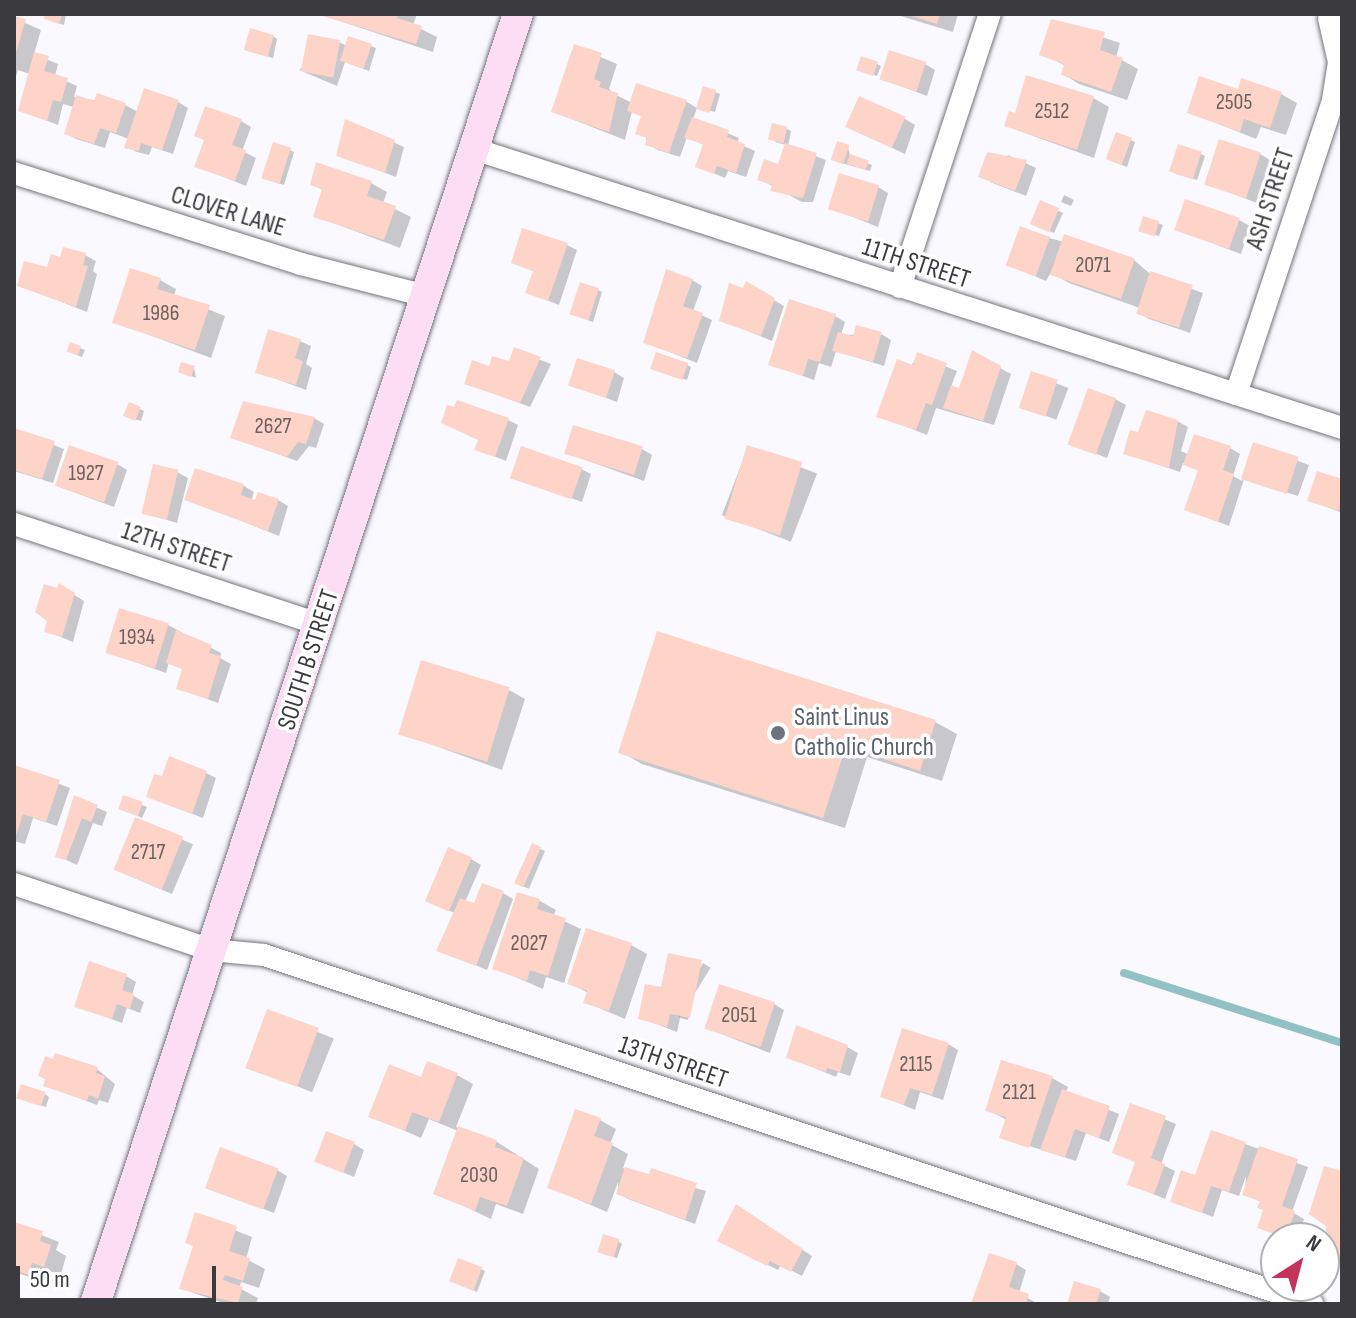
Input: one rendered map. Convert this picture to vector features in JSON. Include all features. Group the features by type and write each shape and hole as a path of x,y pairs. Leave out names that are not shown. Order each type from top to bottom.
{"street":[{"name":"SOUTH B STREET","path":"95,1304 321,625 518,14"},
{"path":"900,287 990,14"},
{"name":"ASH STREET","path":"1236,394 1333,100 1339,62 1329,18"},
{"name":"11TH STREET","path":"474,149 1342,428"},
{"name":"CLOVER LANE","path":"14,173 301,264 427,296"},
{"name":"12TH STREET","path":"14,524 321,625"},
{"name":"13TH STREET","path":"14,884 211,950 264,955 1312,1304"}],"building":[{"path":"45,14 62,14 59,24 44,19"},
{"path":"316,14 398,14 397,18 422,26 416,44"},
{"path":"906,14 940,14 937,24"},
{"path":"14,16 26,19 15,56 14,56"},
{"path":"1051,19 1105,32 1100,50 1123,58 1111,92 1061,75 1064,64 1039,55"},
{"path":"250,28 274,35 268,57 244,50"},
{"path":"308,34 340,40 333,78 301,71"},
{"path":"348,36 372,44 364,68 340,61"},
{"path":"574,44 602,53 594,79 601,82 599,87 618,93 609,132 551,112"},
{"path":"889,50 926,62 917,92 879,79"},
{"path":"34,52 49,56 44,71 68,78 61,102 53,100 47,121 18,111"},
{"path":"861,56 878,62 873,76 856,70"},
{"path":"1026,75 1094,96 1077,150 1004,126 1009,111 1015,113"},
{"path":"1199,76 1238,89 1241,78 1282,92 1270,128 1244,119 1240,132 1187,113"},
{"path":"636,83 687,100 669,153 645,145 647,138 635,134 641,116 627,111"},
{"path":"703,86 716,90 709,113 696,109"},
{"path":"144,88 179,100 162,150 141,143 139,151 124,148"},
{"path":"97,93 126,103 116,133 100,128 94,144 64,134 76,95 94,101"},
{"path":"859,96 906,117 892,148 845,127"},
{"path":"205,106 242,119 232,145 246,150 235,181 194,167 204,140 194,136"},
{"path":"692,117 729,130 727,137 745,144 736,173 717,166 714,174 695,167 703,144 684,138"},
{"path":"345,119 395,140 385,173 336,156"},
{"path":"772,123 788,127 783,143 768,139"},
{"path":"1116,132 1132,138 1121,165 1106,159"},
{"path":"1219,139 1261,153 1246,198 1204,185"},
{"path":"837,141 849,145 843,164 831,160"},
{"path":"273,142 291,148 279,184 261,178"},
{"path":"785,143 817,153 803,198 770,191 772,185 757,180 764,159 778,164"},
{"path":"1178,144 1202,152 1193,179 1169,172"},
{"path":"987,152 1027,160 1015,191 978,177"},
{"path":"850,154 869,161 865,170 847,163"},
{"path":"316,162 372,181 367,196 396,206 384,240 313,217 322,189 310,185"},
{"path":"839,173 879,185 868,222 828,209"},
{"path":"1185,199 1240,218 1229,249 1174,230"},
{"path":"1040,200 1059,208 1049,232 1030,224"},
{"path":"1143,216 1159,221 1155,236 1138,231"},
{"path":"1020,226 1050,237 1036,276 1006,265"},
{"path":"522,228 568,243 548,301 525,293 533,271 511,263"},
{"path":"1064,234 1135,258 1121,299 1050,275"},
{"path":"63,247 86,253 83,265 88,266 76,307 17,286 24,261 47,267 51,254 60,257"},
{"path":"130,268 161,278 157,289 210,305 195,350 112,323"},
{"path":"666,269 693,279 683,306 703,313 687,358 643,343"},
{"path":"1150,271 1193,285 1179,328 1136,314"},
{"path":"746,281 775,298 761,336 719,321 729,283 743,288"},
{"path":"580,282 599,288 589,321 569,314"},
{"path":"789,299 836,314 820,362 808,359 803,376 768,365"},
{"path":"856,325 882,332 873,362 832,351 838,332 853,336"},
{"path":"268,329 301,339 295,358 303,361 296,385 255,373"},
{"path":"70,342 81,346 78,356 67,351"},
{"path":"514,347 541,357 520,403 464,384 472,360 489,366 492,356 509,361"},
{"path":"972,350 1001,366 983,421 943,408 951,385 959,388"},
{"path":"656,352 688,363 682,380 650,369"},
{"path":"917,352 947,363 932,405 926,403 916,430 876,417 897,359 913,365"},
{"path":"577,358 615,370 606,398 568,386"},
{"path":"181,362 195,366 191,377 178,372"},
{"path":"1031,371 1058,380 1046,417 1019,408"},
{"path":"1088,388 1116,398 1096,455 1067,444"},
{"path":"457,400 509,418 495,457 474,450 478,440 441,423 447,405 454,407"},
{"path":"243,401 315,417 306,444 298,442 287,457 230,438"},
{"path":"129,402 141,407 135,421 123,416"},
{"path":"1146,410 1178,420 1169,468 1123,454 1130,430 1138,432"},
{"path":"573,425 643,446 634,475 564,454"},
{"path":"14,428 55,441 42,479 14,470"},
{"path":"1194,434 1231,446 1223,470 1234,474 1218,522 1184,510 1198,470 1183,465"},
{"path":"1253,442 1299,457 1287,494 1241,479"},
{"path":"69,445 118,462 104,503 55,486"},
{"path":"747,445 802,462 780,536 724,519"},
{"path":"521,446 582,467 571,499 510,478"},
{"path":"153,464 178,470 167,520 142,514"},
{"path":"195,468 244,484 241,495 255,500 258,492 279,499 268,531 184,500"},
{"path":"1317,471 1342,479 1339,511 1307,501"},
{"path":"59,583 75,593 62,637 44,632 47,621 35,612 44,584 57,588"},
{"path":"119,608 169,623 155,668 105,653"},
{"path":"176,630 212,645 209,653 221,656 208,699 176,689 182,669 166,663"},
{"name":"Saint Linus Catholic Church","path":"657,631 936,720 920,771 846,746 823,818 618,753"},
{"path":"421,660 510,687 487,762 398,735"},
{"path":"169,756 207,771 192,814 146,797 154,774 162,776"},
{"path":"14,765 60,780 46,822 23,814 15,839"},
{"path":"74,795 98,805 91,822 82,818 66,860 55,857"},
{"path":"123,795 143,802 138,816 118,809"},
{"path":"135,817 183,836 162,889 114,870"},
{"path":"532,843 541,847 523,887 514,883"},
{"path":"448,847 472,857 449,911 425,901"},
{"path":"482,883 504,891 476,966 436,951 460,898 474,903"},
{"path":"517,892 540,899 537,909 566,918 548,976 530,970 527,981 492,969"},
{"path":"586,928 632,943 609,1011 583,1003 587,991 567,984"},
{"path":"668,953 702,960 690,1018 670,1014 667,1027 638,1019 645,984 661,987"},
{"path":"89,961 127,974 122,990 134,994 130,1009 117,1004 112,1019 74,1007"},
{"path":"719,984 775,1002 761,1047 704,1029"},
{"path":"267,1009 319,1028 297,1087 245,1068"},
{"path":"796,1025 848,1045 840,1072 827,1068 826,1072 786,1058"},
{"path":"902,1028 949,1043 932,1095 910,1088 904,1105 880,1097"},
{"path":"55,1053 98,1067 96,1073 105,1076 98,1099 89,1095 87,1101 43,1086 45,1079 38,1076 45,1056 53,1059"},
{"path":"1001,1060 1053,1076 1029,1148 999,1138 1006,1117 985,1111"},
{"path":"427,1061 458,1073 439,1122 412,1112 405,1131 368,1117 389,1064 421,1077"},
{"path":"21,1084 46,1092 41,1106 16,1098"},
{"path":"1062,1089 1110,1106 1099,1138 1075,1129 1065,1157 1040,1150"},
{"path":"1130,1103 1166,1116 1151,1158 1165,1164 1154,1194 1127,1185 1135,1162 1112,1153"},
{"path":"575,1109 601,1118 594,1136 613,1143 591,1204 547,1188"},
{"path":"458,1126 497,1140 495,1147 524,1158 507,1206 480,1197 475,1211 433,1194"},
{"path":"1211,1130 1246,1142 1229,1192 1211,1186 1202,1213 1170,1202 1181,1170 1195,1175"},
{"path":"326,1131 355,1142 343,1173 314,1162"},
{"path":"1259,1146 1298,1159 1282,1206 1295,1211 1291,1222 1260,1222 1260,1229 1257,1228 1263,1210 1257,1208 1260,1201 1242,1195"},
{"path":"220,1147 278,1168 263,1210 205,1188"},
{"path":"1324,1166 1342,1171 1342,1258 1340,1222 1320,1222 1309,1214"},
{"path":"625,1167 649,1174 651,1168 697,1183 685,1220 616,1194"},
{"path":"736,1204 803,1249 791,1272 770,1261 767,1266 717,1241"},
{"path":"195,1212 237,1226 229,1251 250,1258 243,1281 225,1275 223,1280 243,1287 238,1303 179,1289 193,1246 185,1243"},
{"path":"14,1222 43,1231 40,1241 51,1245 44,1267 32,1263 29,1275 14,1270"},
{"path":"603,1234 619,1239 614,1257 597,1252"},
{"path":"989,1253 1017,1262 1009,1287 1029,1294 1026,1304 971,1304"},
{"path":"458,1258 482,1267 473,1291 449,1281"},
{"path":"1074,1281 1101,1289 1096,1304 1067,1304"}],"waterway":[{"path":"1124,973 1342,1043"}],"place":[{"name":"Saint Linus Catholic Church","path":"778,733"}]}
